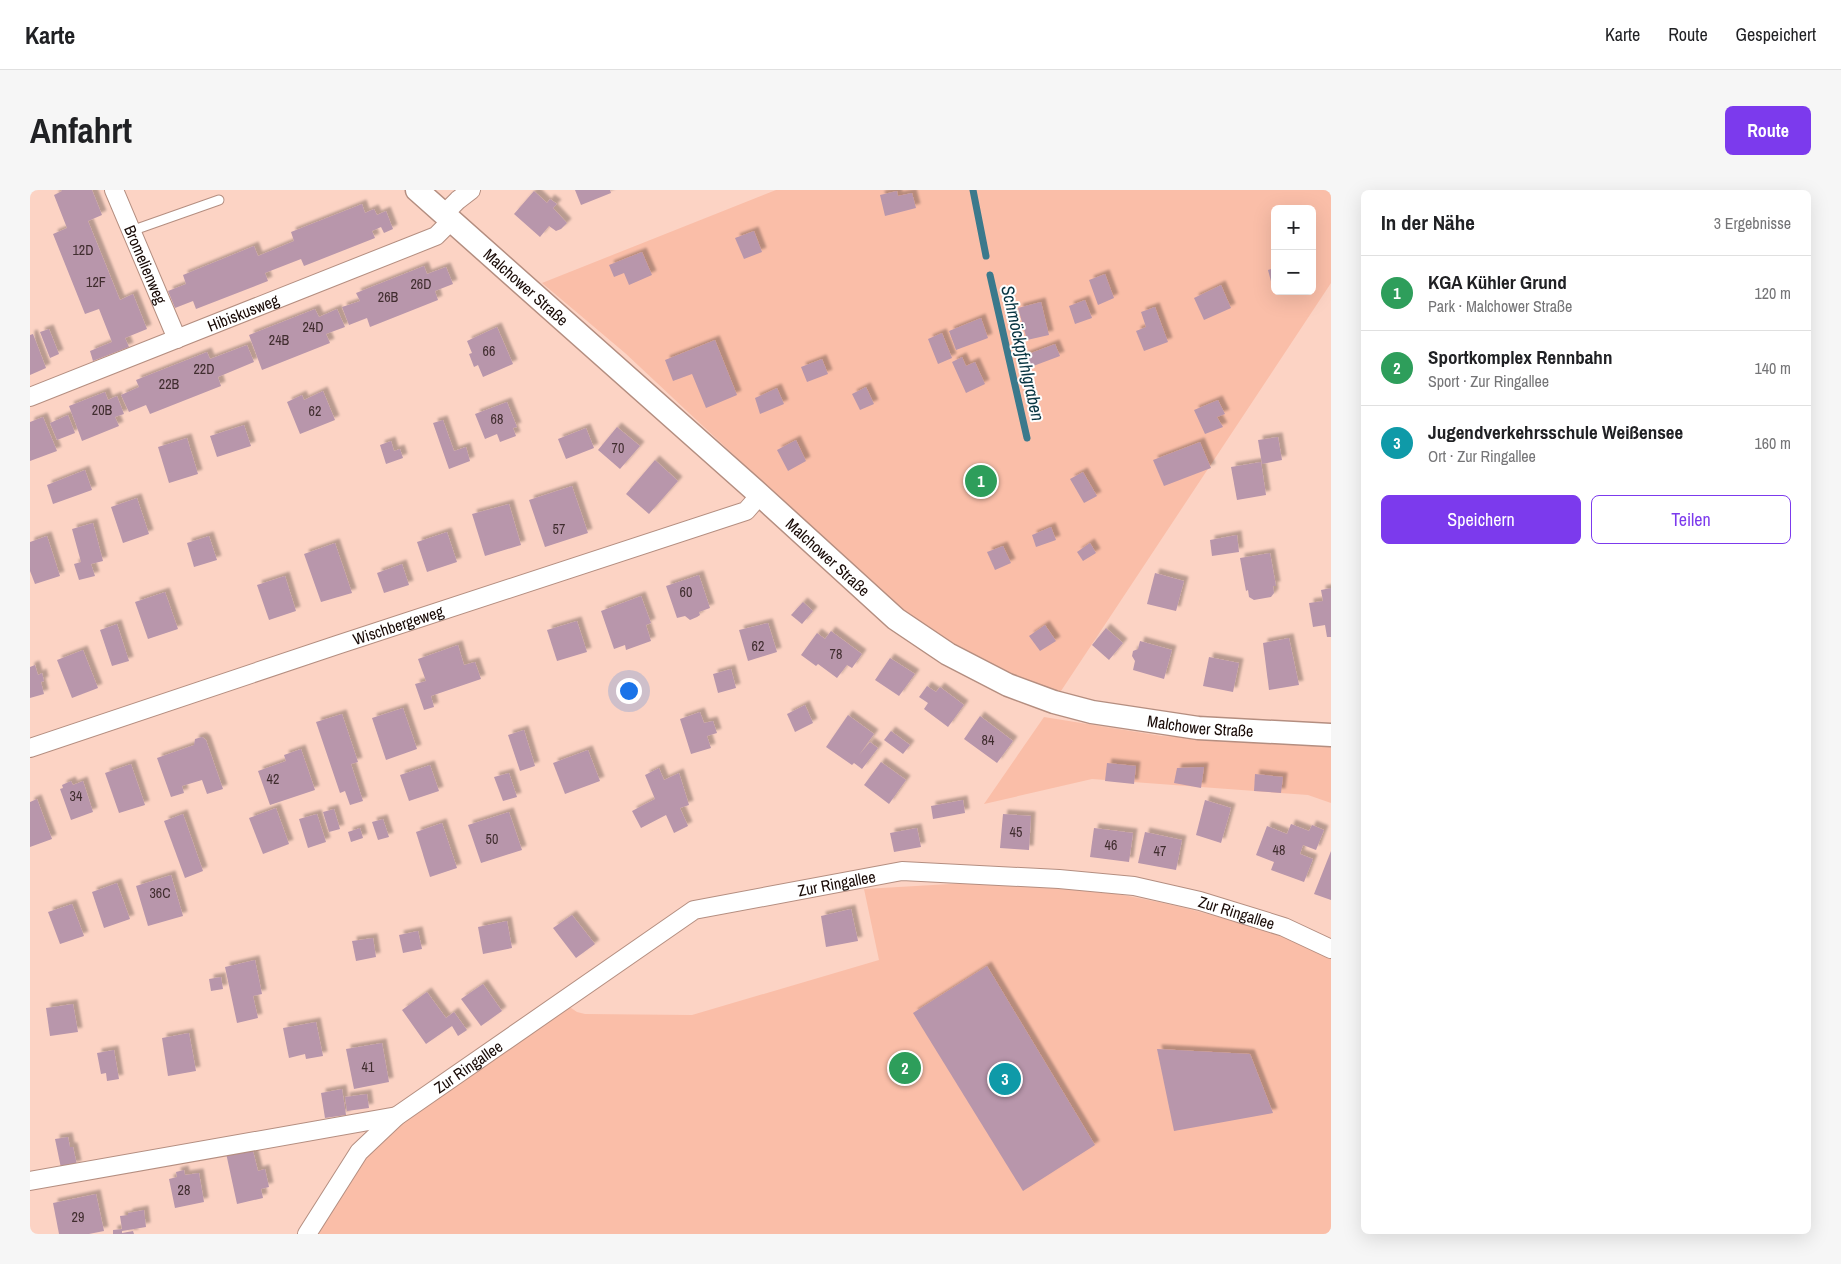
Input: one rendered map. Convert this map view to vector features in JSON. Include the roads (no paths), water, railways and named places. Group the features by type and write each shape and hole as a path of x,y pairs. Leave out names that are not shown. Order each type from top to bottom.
{"street":[{"name":"Bromelienweg","path":"114,190 177,339"},
{"name":"Malchower Straße","path":"417,190 760,495 896,620 948,654 1008,685 1054,702 1092,712 1198,728 1331,735"},
{"name":"Hibiskusweg","path":"30,398 436,236 458,200 470,190"},
{"name":"Wischbergeweg","path":"30,748 746,511 760,495"},
{"name":"Zur Ringallee","path":"307,1234 358,1152 397,1116 694,910 902,871 1059,879 1134,886 1200,901 1284,927 1331,949"},
{"name":"Zur Ringallee","path":"30,1181 397,1116"}],"lane":[{"path":"131,231 219,200"}],"waterway":[{"name":"Schmöckpfuhlgraben","path":"973,190 986,256"},
{"name":"Schmöckpfuhlgraben","path":"990,275 1027,438"}],"place":[{"name":"KGA Kühler Grund","path":"981,481"},
{"name":"Sportkomplex Rennbahn","path":"905,1068"},
{"name":"Jugendverkehrsschule Weißensee","path":"1005,1079"}]}
